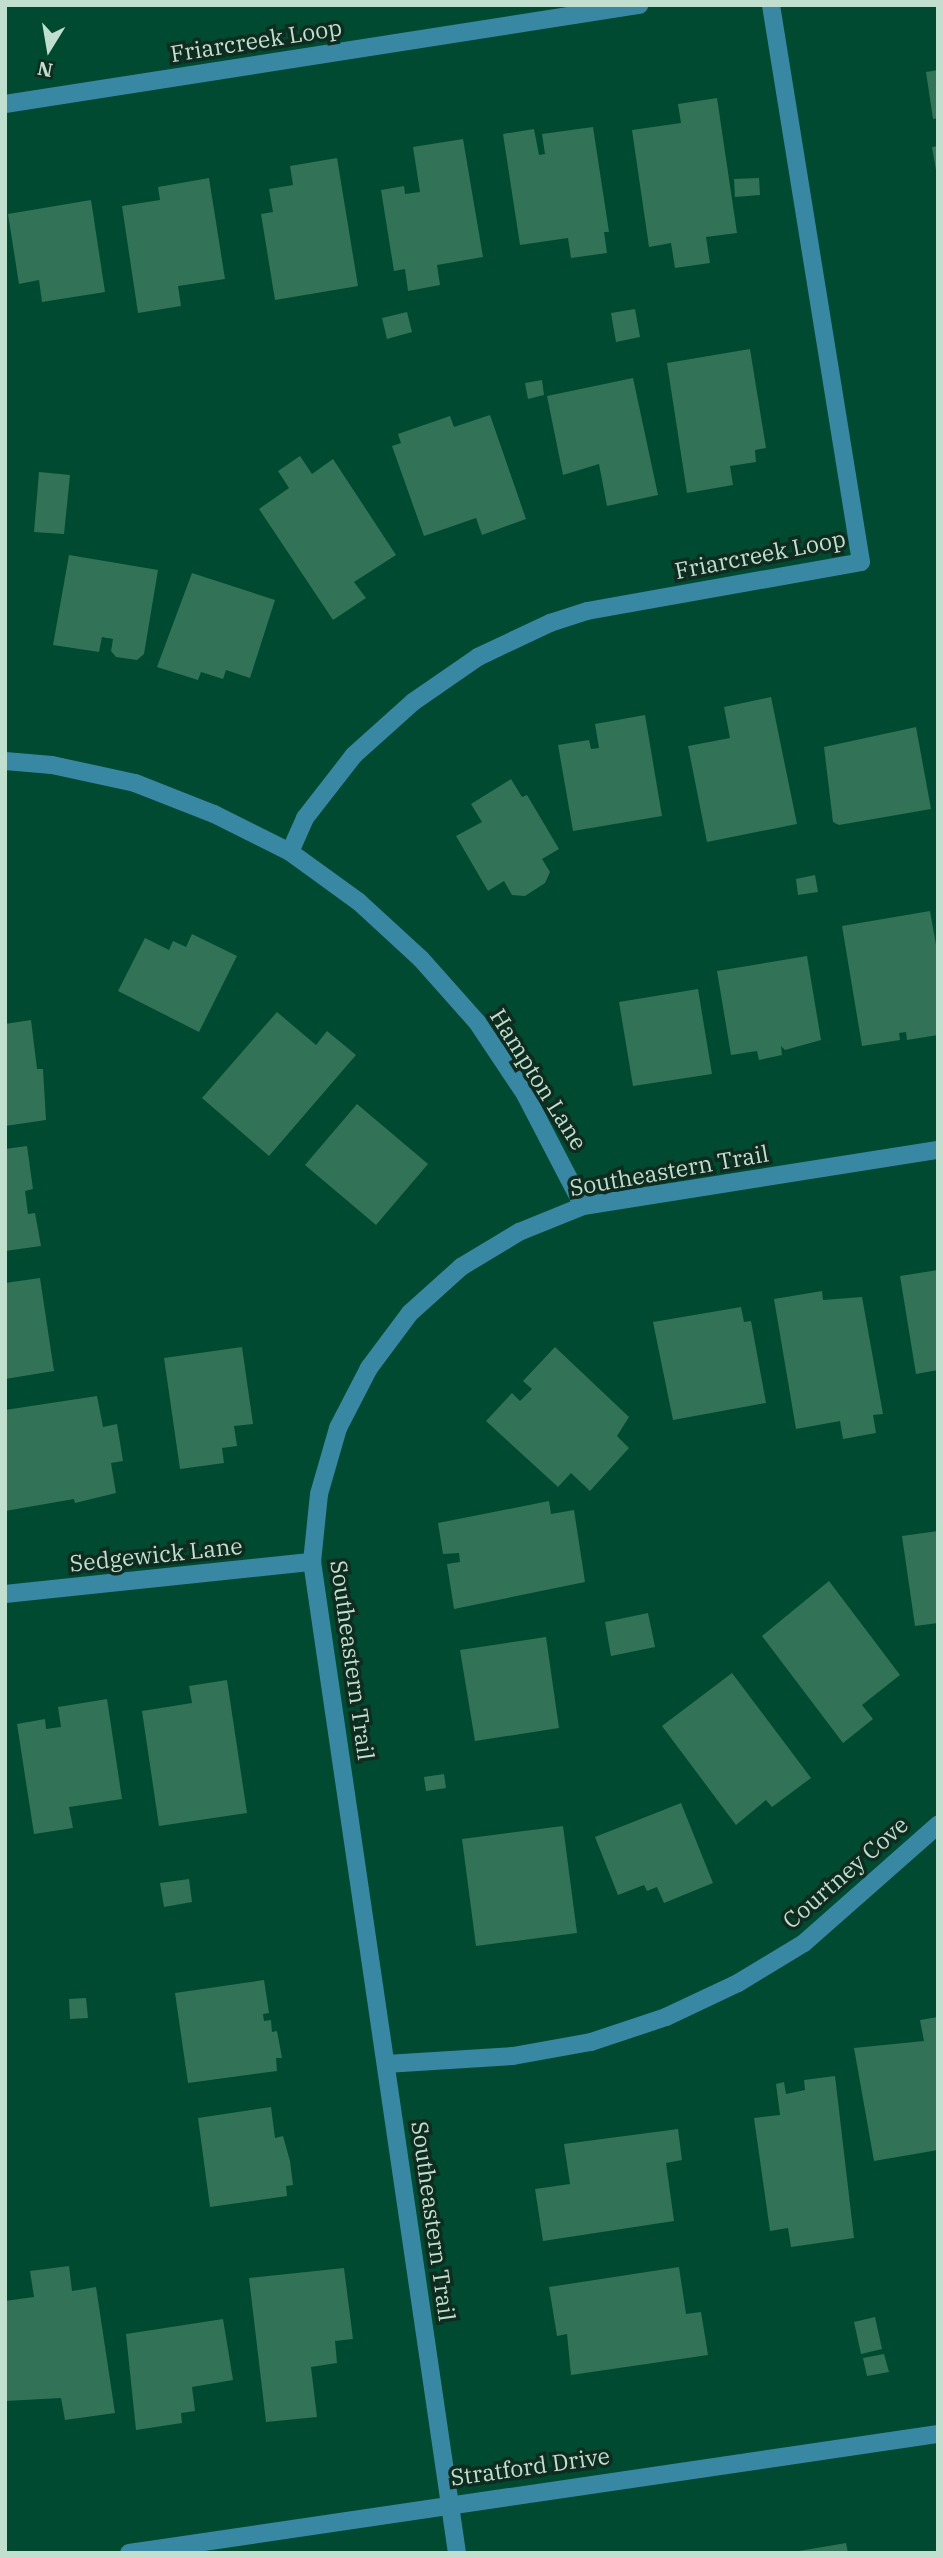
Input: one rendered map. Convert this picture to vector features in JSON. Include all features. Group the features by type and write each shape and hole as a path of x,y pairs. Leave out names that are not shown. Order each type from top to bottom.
{"street":[{"name":"Friarcreek Loop","path":"5,104 639,5"},
{"name":"Friarcreek Loop","path":"290,852 304,818 354,755 412,702 478,657 550,623 587,611 861,562 771,5"},
{"name":"Hampton Lane","path":"5,761 52,765 135,783 214,814 290,852 359,902 421,959 477,1022 525,1094 583,1206"},
{"name":"Southeastern Trail","path":"457,2553 312,1562 319,1494 338,1428 369,1368 410,1313 461,1267 519,1232 583,1206 938,1150"},
{"name":"Sedgewick Lane","path":"5,1594 312,1562"},
{"name":"Courtney Cove","path":"386,2064 513,2056 591,2042 666,2017 738,1983 804,1943 938,1825"},
{"name":"Stratford Drive","path":"129,2553 450,2502 938,2434"}],"building":[{"path":"938,70 938,118 933,119 926,72"},
{"path":"717,98 737,233 706,237 710,263 675,268 671,243 649,247 632,130 681,123 678,104"},
{"path":"593,127 609,232 604,232 607,253 571,258 568,238 520,245 503,134 534,129 539,155 545,154 542,134"},
{"path":"463,139 483,257 437,265 440,285 408,291 405,269 394,271 381,190 404,186 405,194 420,192 413,147"},
{"path":"938,146 938,170 936,170 932,147"},
{"path":"337,158 358,286 275,300 261,214 273,212 269,189 293,185 290,166"},
{"path":"209,178 225,279 178,286 181,306 138,313 122,206 160,200 158,187"},
{"path":"759,178 760,195 735,197 734,179"},
{"path":"91,200 105,292 42,302 39,280 19,284 8,214"},
{"path":"635,309 640,337 616,342 611,313"},
{"path":"407,312 412,332 387,339 382,318"},
{"path":"750,349 766,448 755,450 756,462 730,466 733,485 687,493 667,363"},
{"path":"633,378 658,495 607,506 599,464 563,475 547,396"},
{"path":"542,380 544,395 528,399 525,383"},
{"path":"490,415 526,519 482,535 476,518 424,536 392,446 401,443 398,434 450,416 454,427"},
{"path":"300,456 312,474 333,459 396,555 354,582 366,598 333,620 259,509 289,488 278,471"},
{"path":"39,472 70,475 64,534 34,532"},
{"path":"69,555 158,570 144,654 137,660 116,657 111,651 113,639 102,637 99,652 53,645"},
{"path":"192,573 275,600 250,678 226,670 223,679 201,672 198,680 157,667"},
{"path":"771,697 797,824 707,842 688,746 730,738 724,707"},
{"path":"645,715 662,816 573,831 558,745 589,740 591,749 599,748 595,724"},
{"path":"916,727 931,809 839,825 833,822 824,747"},
{"path":"511,779 522,797 527,795 559,849 542,859 550,872 545,883 525,896 512,895 504,881 488,891 456,836 482,822 471,804"},
{"path":"815,875 818,892 798,895 796,879"},
{"path":"930,911 938,956 938,1035 907,1040 906,1032 899,1033 900,1040 862,1046 842,926"},
{"path":"192,934 237,956 199,1032 118,991 145,938 169,950 173,941 186,947"},
{"path":"807,956 821,1040 785,1050 781,1046 782,1055 759,1060 757,1051 731,1055 717,971"},
{"path":"698,989 712,1074 633,1086 619,1002"},
{"path":"277,1012 316,1045 327,1031 356,1055 269,1156 202,1098"},
{"path":"31,1020 37,1069 43,1069 46,1120 5,1126 5,1024"},
{"path":"357,1104 428,1164 376,1225 305,1165"},
{"path":"27,1146 33,1189 25,1191 28,1214 35,1213 41,1246 5,1251 5,1149"},
{"path":"938,1270 938,1370 916,1374 900,1276"},
{"path":"40,1278 54,1371 5,1379 5,1283"},
{"path":"822,1291 823,1300 862,1297 883,1414 873,1415 876,1433 843,1439 840,1421 796,1429 774,1299"},
{"path":"741,1307 744,1322 751,1321 766,1403 673,1420 653,1322"},
{"path":"242,1347 253,1424 234,1426 237,1446 222,1448 224,1463 180,1469 164,1358"},
{"path":"555,1347 629,1417 617,1436 629,1448 590,1491 571,1473 558,1487 486,1421 512,1393 520,1401 532,1389 523,1381"},
{"path":"97,1396 103,1427 117,1424 123,1461 111,1463 116,1493 75,1503 74,1499 5,1511 5,1410"},
{"path":"549,1501 551,1514 574,1510 585,1582 454,1609 447,1564 460,1562 459,1553 443,1554 438,1523"},
{"path":"938,1531 938,1623 915,1626 902,1536"},
{"path":"829,1581 900,1675 862,1705 873,1719 843,1743 762,1636"},
{"path":"648,1613 655,1647 611,1656 605,1622"},
{"path":"546,1637 559,1728 475,1741 460,1650"},
{"path":"732,1673 811,1778 772,1807 766,1800 736,1825 662,1726"},
{"path":"227,1680 247,1813 159,1826 142,1711 192,1703 189,1686"},
{"path":"107,1699 122,1799 69,1807 73,1828 34,1834 17,1724 45,1719 46,1729 61,1727 58,1707"},
{"path":"444,1774 446,1788 426,1791 424,1777"},
{"path":"681,1803 713,1883 664,1903 657,1887 647,1891 644,1885 618,1895 595,1837"},
{"path":"563,1826 577,1933 476,1946 462,1839"},
{"path":"189,1879 192,1902 164,1907 160,1883"},
{"path":"264,1980 269,2013 263,2014 264,2021 271,2020 272,2032 277,2031 282,2058 276,2058 277,2071 188,2083 175,1993"},
{"path":"86,1998 88,2018 70,2019 69,1999"},
{"path":"938,2017 938,2150 874,2161 854,2048 924,2041 920,2020"},
{"path":"835,2076 854,2238 791,2247 788,2228 770,2231 754,2118 780,2115 776,2084 784,2082 786,2094 805,2090 804,2080"},
{"path":"271,2107 275,2138 283,2136 290,2161 293,2185 286,2186 287,2196 210,2207 198,2118"},
{"path":"678,2129 682,2160 666,2163 674,2221 543,2241 535,2189 570,2184 564,2144"},
{"path":"69,2266 72,2291 96,2287 115,2413 65,2420 61,2398 5,2401 5,2301 34,2297 30,2271"},
{"path":"679,2267 686,2314 701,2312 708,2355 571,2375 567,2334 557,2336 549,2287"},
{"path":"344,2268 353,2339 335,2341 337,2363 311,2367 317,2417 266,2422 249,2278"},
{"path":"875,2317 882,2349 861,2354 854,2322"},
{"path":"223,2319 233,2380 192,2387 195,2411 181,2413 182,2423 136,2430 126,2334"},
{"path":"884,2354 889,2372 867,2376 863,2358"},
{"path":"846,2543 848,2553 799,2553 799,2551"}]}
